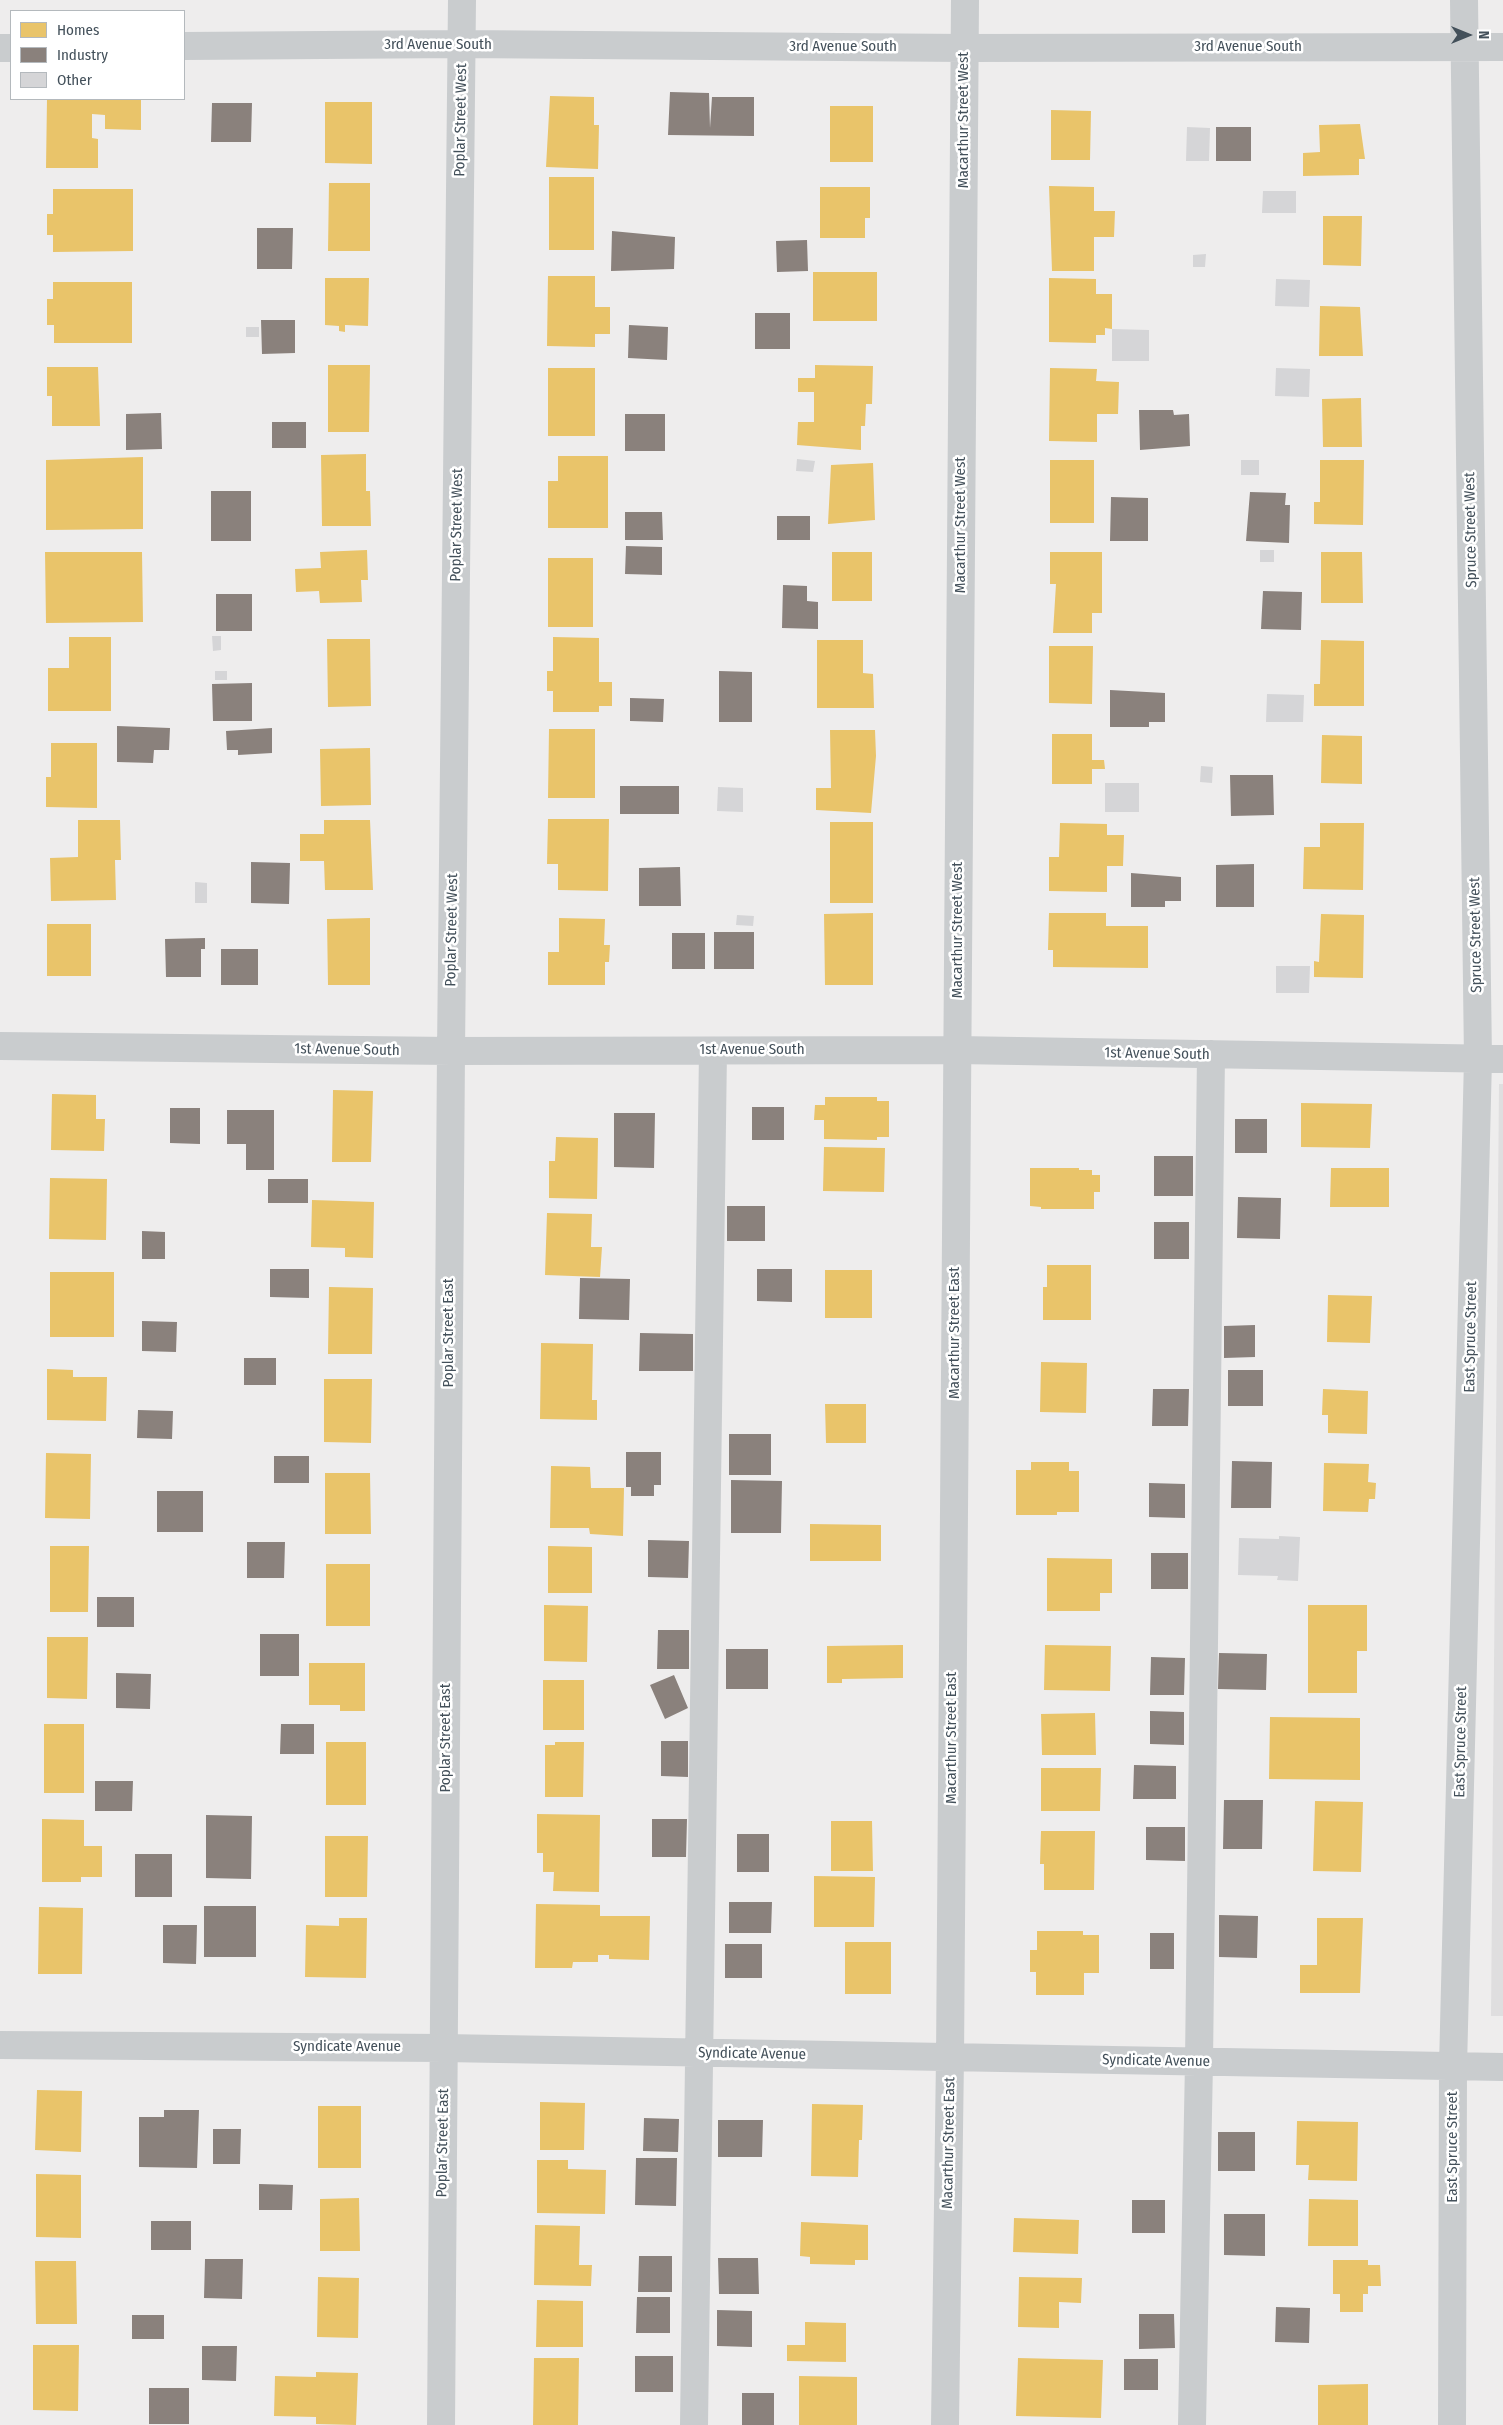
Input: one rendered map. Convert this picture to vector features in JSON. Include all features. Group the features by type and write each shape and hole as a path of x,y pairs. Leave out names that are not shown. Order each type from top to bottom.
{"street":[{"name":"Poplar Street West","path":"451,1050 462,0"},
{"name":"Macarthur Street West","path":"957,1050 965,0"},
{"name":"Spruce Street West","path":"1464,0 1490,1059"},
{"name":"3rd Avenue South","path":"185,46 462,44 965,48 1503,47"},
{"name":"1st Avenue South","path":"0,1046 451,1050 957,1050 1490,1059"},
{"name":"Poplar Street East","path":"441,2425 451,1050"},
{"path":"694,2425 713,1050"},
{"name":"Macarthur Street East","path":"945,2425 950,2058 957,1050"},
{"path":"1192,2425 1199,2062 1211,1054"},
{"name":"East Spruce Street","path":"1452,2425 1453,2066 1490,1059"},
{"name":"Syndicate Avenue","path":"0,2045 444,2048 1503,2067"}],"shaded area":[{"path":"1499,1084 1503,1084 1503,2016 1491,2016"}],"building: Homes":[{"path":"550,96 594,97 594,125 599,125 598,169 546,167"},
{"path":"47,100 141,100 141,130 105,129 105,115 92,114 92,138 98,139 98,168 46,168"},
{"path":"325,102 372,102 372,164 325,163"},
{"path":"830,106 873,106 873,162 830,162"},
{"path":"1051,110 1091,111 1090,160 1051,160"},
{"path":"1360,124 1365,159 1359,159 1359,175 1303,176 1303,153 1320,152 1319,125"},
{"path":"549,177 594,177 594,250 549,250"},
{"path":"329,183 370,183 370,251 328,251"},
{"path":"1049,186 1094,187 1094,211 1115,211 1114,237 1094,237 1094,271 1052,271"},
{"path":"820,187 870,187 870,218 865,218 865,238 820,238"},
{"path":"53,189 133,189 133,251 53,252 53,235 47,235 47,214 53,214"},
{"path":"1323,216 1362,216 1361,266 1323,265"},
{"path":"813,272 877,272 877,321 813,321"},
{"path":"548,276 595,276 595,307 610,307 610,334 595,334 595,347 547,346"},
{"path":"325,278 369,278 368,326 345,325 345,332 339,331 339,326 325,325"},
{"path":"1049,278 1096,279 1096,294 1112,294 1112,329 1105,328 1105,335 1096,335 1096,343 1049,342"},
{"path":"53,282 132,282 132,343 54,343 54,325 47,325 47,299 53,299"},
{"path":"1320,306 1360,307 1363,356 1319,356"},
{"path":"328,365 370,365 369,432 328,432"},
{"path":"815,365 873,366 872,404 866,404 865,426 861,426 861,450 797,445 798,422 814,422 814,392 798,392 798,378 815,378"},
{"path":"47,367 98,367 100,426 52,426 52,396 47,396"},
{"path":"548,368 595,368 595,436 548,436"},
{"path":"1050,368 1097,369 1096,381 1119,382 1118,414 1097,414 1097,442 1049,441"},
{"path":"1361,398 1362,447 1323,447 1322,399"},
{"path":"366,454 366,491 370,491 371,526 322,526 321,455"},
{"path":"558,456 608,456 608,528 548,528 548,481 558,481"},
{"path":"143,457 143,529 46,530 46,460"},
{"path":"1050,460 1094,460 1094,523 1050,523"},
{"path":"1320,460 1364,460 1363,525 1314,524 1314,502 1320,502"},
{"path":"873,463 875,520 828,524 831,465"},
{"path":"367,550 368,580 361,580 362,602 320,603 319,591 296,592 295,569 321,568 320,552"},
{"path":"45,552 142,552 143,622 46,623"},
{"path":"832,552 872,552 872,601 832,601"},
{"path":"1050,552 1102,552 1102,613 1092,613 1092,633 1053,633 1056,584 1050,584"},
{"path":"1321,552 1362,552 1363,603 1321,603"},
{"path":"548,558 593,558 593,627 548,627"},
{"path":"69,637 111,637 111,711 48,711 48,668 69,668"},
{"path":"553,637 599,638 599,682 612,682 612,706 599,706 599,712 553,712 553,691 547,691 547,671 553,671"},
{"path":"327,639 370,639 371,706 328,707"},
{"path":"817,640 863,640 863,673 873,674 874,708 817,708"},
{"path":"1321,640 1364,641 1364,706 1314,706 1314,684 1320,684"},
{"path":"1049,646 1093,646 1092,704 1049,703"},
{"path":"549,729 595,729 595,798 548,798"},
{"path":"830,730 875,730 876,756 871,813 816,810 816,788 831,788"},
{"path":"1052,734 1092,734 1092,760 1104,760 1105,769 1092,769 1092,784 1052,784"},
{"path":"1322,735 1362,736 1362,784 1321,783"},
{"path":"51,743 97,743 97,808 46,807 46,777 51,777"},
{"path":"370,748 371,805 321,806 320,749"},
{"path":"548,819 609,819 608,891 558,890 558,864 547,864"},
{"path":"78,820 120,820 121,860 115,860 116,900 51,901 50,858 78,857"},
{"path":"324,820 370,820 373,890 325,890 324,861 300,861 300,834 324,834"},
{"path":"830,822 873,822 873,903 830,903"},
{"path":"1060,823 1107,824 1107,835 1124,835 1123,866 1107,866 1107,892 1049,891 1049,857 1059,857"},
{"path":"1320,823 1364,823 1363,890 1303,889 1304,847 1320,847"},
{"path":"873,913 873,985 825,985 824,914"},
{"path":"1049,913 1106,913 1106,926 1148,926 1148,968 1053,967 1053,950 1048,950"},
{"path":"1321,914 1364,915 1363,978 1314,977 1314,961 1319,962"},
{"path":"370,918 370,985 328,985 327,919"},
{"path":"559,918 605,919 604,945 610,945 609,962 605,962 605,985 548,985 548,952 559,952"},
{"path":"47,924 91,924 91,976 47,976"},
{"path":"333,1090 373,1091 371,1162 332,1162"},
{"path":"52,1094 96,1095 96,1119 105,1119 104,1151 51,1150"},
{"path":"825,1097 877,1097 877,1101 889,1101 889,1137 877,1137 877,1140 824,1139 824,1120 814,1120 815,1105 825,1105"},
{"path":"1301,1103 1372,1104 1370,1148 1301,1147"},
{"path":"556,1137 598,1138 597,1199 549,1198 549,1161 555,1161"},
{"path":"824,1147 885,1148 884,1192 823,1191"},
{"path":"1030,1168 1079,1168 1079,1170 1092,1170 1092,1175 1100,1175 1100,1192 1094,1192 1094,1209 1041,1209 1041,1207 1030,1206"},
{"path":"1331,1168 1389,1168 1389,1207 1330,1207"},
{"path":"50,1178 107,1179 106,1240 49,1239"},
{"path":"312,1200 374,1202 373,1258 345,1257 345,1248 311,1247"},
{"path":"547,1213 592,1214 591,1247 602,1247 600,1277 545,1275"},
{"path":"1047,1265 1091,1265 1091,1320 1043,1320 1043,1287 1047,1287"},
{"path":"825,1270 872,1270 872,1318 825,1318"},
{"path":"50,1272 114,1272 114,1337 50,1337"},
{"path":"329,1287 373,1288 372,1354 328,1354"},
{"path":"1328,1295 1372,1296 1370,1343 1327,1342"},
{"path":"541,1343 593,1344 592,1400 597,1400 597,1420 540,1419"},
{"path":"1041,1362 1087,1363 1086,1413 1040,1412"},
{"path":"47,1369 73,1370 73,1377 107,1377 106,1421 47,1420"},
{"path":"324,1379 372,1379 371,1443 324,1442"},
{"path":"1323,1389 1368,1391 1367,1434 1328,1433 1328,1415 1322,1415"},
{"path":"825,1404 866,1404 866,1443 826,1443"},
{"path":"46,1453 91,1454 90,1519 45,1518"},
{"path":"1031,1462 1069,1462 1069,1471 1079,1471 1079,1512 1057,1512 1057,1515 1016,1515 1016,1470 1031,1470"},
{"path":"1324,1463 1369,1464 1368,1482 1376,1483 1375,1499 1369,1499 1368,1512 1323,1511"},
{"path":"551,1466 590,1467 591,1488 624,1488 623,1536 590,1534 589,1528 550,1528"},
{"path":"325,1473 370,1473 371,1534 325,1534"},
{"path":"810,1524 881,1525 881,1561 810,1561"},
{"path":"50,1546 89,1546 88,1612 50,1612"},
{"path":"548,1546 592,1547 592,1593 548,1593"},
{"path":"1047,1558 1112,1559 1112,1593 1100,1593 1100,1611 1047,1611"},
{"path":"326,1564 370,1564 370,1626 326,1626"},
{"path":"544,1605 588,1606 587,1662 544,1661"},
{"path":"1308,1605 1367,1605 1367,1651 1357,1651 1357,1693 1308,1693"},
{"path":"47,1637 88,1637 87,1699 47,1698"},
{"path":"903,1645 903,1678 842,1679 842,1683 827,1683 827,1646"},
{"path":"1045,1645 1111,1646 1110,1691 1044,1690"},
{"path":"309,1663 365,1663 365,1711 340,1711 340,1705 309,1705"},
{"path":"543,1680 584,1680 584,1730 543,1730"},
{"path":"1095,1713 1096,1755 1042,1755 1041,1714"},
{"path":"1270,1717 1360,1718 1360,1780 1269,1779"},
{"path":"44,1724 84,1724 84,1793 44,1793"},
{"path":"326,1742 366,1742 366,1805 326,1805"},
{"path":"555,1742 584,1742 583,1797 545,1797 545,1745 555,1745"},
{"path":"1041,1768 1101,1768 1100,1811 1041,1811"},
{"path":"1315,1801 1363,1802 1361,1872 1313,1871"},
{"path":"537,1814 600,1815 599,1892 553,1891 554,1872 543,1872 543,1853 537,1853"},
{"path":"42,1819 84,1820 84,1846 102,1846 102,1877 81,1877 81,1882 42,1882"},
{"path":"831,1821 872,1821 873,1871 831,1871"},
{"path":"1041,1831 1095,1831 1094,1890 1044,1890 1044,1864 1040,1864"},
{"path":"325,1836 368,1836 367,1897 325,1897"},
{"path":"814,1876 875,1877 874,1927 814,1927"},
{"path":"536,1904 600,1905 600,1916 650,1916 649,1960 609,1959 609,1955 598,1955 598,1962 573,1962 572,1968 535,1968"},
{"path":"39,1907 83,1908 82,1974 38,1974"},
{"path":"339,1918 367,1918 366,1978 305,1977 306,1925 339,1926"},
{"path":"1317,1918 1363,1918 1360,1993 1300,1993 1300,1965 1317,1965"},
{"path":"1037,1931 1083,1931 1083,1935 1099,1935 1099,1973 1084,1973 1084,1995 1036,1995 1036,1972 1030,1972 1030,1950 1037,1950"},
{"path":"845,1942 891,1942 891,1994 845,1994"},
{"path":"37,2090 82,2091 81,2152 35,2150"},
{"path":"540,2102 585,2103 584,2150 540,2150"},
{"path":"812,2104 863,2105 862,2140 859,2140 858,2177 811,2176"},
{"path":"318,2106 361,2106 361,2168 318,2168"},
{"path":"1297,2121 1358,2122 1357,2181 1308,2180 1309,2165 1296,2165"},
{"path":"537,2160 568,2160 568,2169 606,2170 605,2214 537,2213"},
{"path":"36,2174 81,2175 81,2238 36,2237"},
{"path":"359,2198 360,2251 320,2251 320,2199"},
{"path":"1309,2199 1358,2200 1358,2246 1308,2246"},
{"path":"1014,2218 1079,2220 1078,2254 1013,2252"},
{"path":"801,2222 868,2225 868,2260 855,2260 855,2265 810,2264 810,2257 800,2256"},
{"path":"535,2225 580,2226 579,2265 592,2265 591,2286 534,2285"},
{"path":"1333,2260 1368,2260 1368,2265 1380,2265 1381,2286 1368,2286 1368,2294 1363,2294 1363,2312 1340,2312 1340,2294 1333,2294"},
{"path":"35,2261 76,2261 77,2324 36,2324"},
{"path":"318,2277 359,2278 358,2338 317,2337"},
{"path":"1019,2277 1082,2278 1081,2303 1059,2302 1059,2328 1018,2327"},
{"path":"537,2300 583,2301 583,2347 536,2347"},
{"path":"805,2322 846,2323 846,2362 787,2361 787,2345 805,2345"},
{"path":"33,2345 79,2345 78,2411 33,2410"},
{"path":"534,2358 579,2358 578,2425 533,2425"},
{"path":"1018,2358 1103,2360 1101,2418 1016,2416"},
{"path":"316,2372 358,2373 356,2425 316,2424 316,2417 274,2416 275,2376 316,2377"},
{"path":"799,2376 857,2377 857,2425 799,2425"},
{"path":"1368,2384 1368,2425 1318,2425 1318,2385"}],"building: Industry":[{"path":"670,92 709,93 710,128 712,97 754,97 754,136 668,135"},
{"path":"212,103 252,103 251,142 211,142"},
{"path":"1216,127 1251,127 1251,161 1216,161"},
{"path":"257,228 293,228 292,269 257,269"},
{"path":"612,231 675,237 674,269 611,271"},
{"path":"807,240 808,271 777,272 776,241"},
{"path":"755,313 790,313 790,349 755,349"},
{"path":"261,320 295,320 295,353 262,354"},
{"path":"629,325 668,327 667,360 628,358"},
{"path":"1139,410 1173,410 1174,415 1189,414 1190,446 1140,450"},
{"path":"161,413 162,449 126,450 126,414"},
{"path":"625,414 665,414 665,451 625,451"},
{"path":"272,422 306,422 306,448 272,448"},
{"path":"211,491 251,491 251,541 211,541"},
{"path":"1250,492 1286,493 1285,505 1290,505 1289,543 1246,541"},
{"path":"1111,497 1148,498 1148,541 1110,541"},
{"path":"625,512 662,512 663,540 625,540"},
{"path":"777,516 810,516 810,540 777,540"},
{"path":"626,546 662,547 662,575 625,574"},
{"path":"783,585 807,586 807,601 818,602 818,629 782,628"},
{"path":"1263,591 1302,592 1301,630 1261,629"},
{"path":"216,594 252,594 252,631 216,631"},
{"path":"719,671 752,672 752,722 719,722"},
{"path":"252,683 252,721 213,721 212,684"},
{"path":"1110,690 1165,693 1165,722 1149,722 1149,727 1110,727"},
{"path":"630,698 664,699 663,722 630,721"},
{"path":"117,726 170,728 169,750 154,750 153,763 117,762"},
{"path":"272,728 272,753 238,755 238,750 227,750 226,731"},
{"path":"1230,775 1273,775 1274,815 1231,816"},
{"path":"620,786 679,786 679,814 620,814"},
{"path":"251,862 290,863 289,904 251,903"},
{"path":"1254,864 1254,907 1216,907 1216,865"},
{"path":"680,867 681,906 639,906 639,868"},
{"path":"1131,873 1181,877 1181,901 1165,901 1165,907 1131,907"},
{"path":"714,932 754,932 754,969 714,969"},
{"path":"672,933 705,933 705,969 672,969"},
{"path":"205,938 205,949 201,949 201,977 166,977 165,939"},
{"path":"221,949 258,949 258,985 221,985"},
{"path":"752,1107 784,1107 784,1140 752,1140"},
{"path":"170,1108 200,1108 200,1144 170,1143"},
{"path":"227,1110 274,1110 274,1170 246,1170 246,1144 227,1144"},
{"path":"614,1113 655,1113 654,1168 614,1167"},
{"path":"1235,1119 1267,1119 1267,1153 1235,1153"},
{"path":"1154,1156 1193,1156 1193,1196 1154,1196"},
{"path":"268,1179 308,1179 308,1203 268,1203"},
{"path":"1238,1197 1281,1198 1280,1239 1237,1238"},
{"path":"727,1206 765,1206 765,1241 727,1241"},
{"path":"1154,1222 1189,1222 1189,1259 1154,1259"},
{"path":"142,1231 165,1232 165,1259 142,1259"},
{"path":"270,1269 309,1269 309,1298 270,1297"},
{"path":"757,1269 792,1269 792,1302 757,1301"},
{"path":"580,1278 630,1279 629,1320 579,1319"},
{"path":"142,1321 177,1322 176,1352 142,1351"},
{"path":"1255,1325 1255,1357 1224,1358 1224,1326"},
{"path":"640,1333 693,1334 693,1371 639,1371"},
{"path":"244,1358 276,1358 276,1385 244,1385"},
{"path":"1228,1370 1263,1370 1263,1406 1228,1406"},
{"path":"1153,1389 1189,1389 1188,1426 1152,1426"},
{"path":"138,1410 173,1411 172,1439 137,1438"},
{"path":"729,1434 771,1434 771,1475 729,1475"},
{"path":"626,1452 661,1452 661,1485 654,1485 654,1496 631,1496 631,1487 626,1487"},
{"path":"274,1456 309,1456 309,1483 274,1483"},
{"path":"1232,1461 1272,1462 1271,1508 1231,1508"},
{"path":"731,1480 782,1481 781,1533 731,1533"},
{"path":"1149,1483 1185,1484 1185,1518 1149,1517"},
{"path":"157,1491 203,1491 203,1532 157,1532"},
{"path":"648,1540 689,1541 688,1578 648,1577"},
{"path":"247,1542 285,1542 284,1578 247,1578"},
{"path":"1151,1553 1188,1553 1188,1589 1151,1589"},
{"path":"97,1597 134,1597 134,1627 97,1627"},
{"path":"658,1630 689,1630 689,1669 657,1669"},
{"path":"260,1634 299,1634 299,1676 260,1676"},
{"path":"726,1649 768,1649 768,1689 726,1689"},
{"path":"1219,1653 1267,1654 1266,1690 1218,1689"},
{"path":"1151,1657 1185,1658 1184,1695 1150,1695"},
{"path":"116,1673 151,1674 150,1709 116,1708"},
{"path":"674,1675 688,1708 665,1719 650,1685"},
{"path":"1150,1711 1184,1712 1184,1745 1150,1744"},
{"path":"281,1724 314,1724 314,1754 280,1754"},
{"path":"661,1741 688,1741 688,1777 661,1776"},
{"path":"1134,1765 1176,1766 1176,1799 1133,1799"},
{"path":"95,1781 133,1781 132,1811 95,1811"},
{"path":"1224,1800 1263,1800 1262,1849 1223,1849"},
{"path":"206,1815 252,1816 251,1879 206,1878"},
{"path":"652,1819 687,1819 686,1857 652,1857"},
{"path":"1146,1827 1185,1827 1185,1861 1146,1860"},
{"path":"737,1834 769,1834 769,1872 737,1872"},
{"path":"135,1854 172,1854 172,1897 135,1897"},
{"path":"729,1902 772,1902 771,1933 729,1933"},
{"path":"204,1906 256,1906 256,1957 204,1957"},
{"path":"1219,1915 1258,1916 1257,1958 1219,1957"},
{"path":"163,1925 197,1925 196,1964 163,1963"},
{"path":"1150,1933 1174,1933 1174,1969 1150,1969"},
{"path":"725,1944 762,1944 762,1978 725,1978"},
{"path":"164,2110 199,2110 197,2168 139,2167 139,2117 164,2117"},
{"path":"644,2118 679,2119 678,2152 643,2151"},
{"path":"718,2120 763,2120 762,2157 718,2157"},
{"path":"213,2129 241,2129 240,2164 213,2164"},
{"path":"1218,2132 1255,2132 1255,2171 1218,2171"},
{"path":"636,2158 677,2158 676,2206 635,2205"},
{"path":"259,2184 293,2185 292,2210 259,2210"},
{"path":"1132,2200 1165,2200 1165,2233 1132,2233"},
{"path":"1224,2214 1265,2214 1265,2256 1224,2255"},
{"path":"151,2221 191,2221 191,2250 151,2250"},
{"path":"639,2256 672,2256 672,2292 638,2292"},
{"path":"718,2258 758,2258 759,2294 719,2294"},
{"path":"205,2259 243,2259 242,2299 204,2298"},
{"path":"637,2297 670,2297 670,2333 636,2333"},
{"path":"1276,2307 1310,2308 1309,2343 1275,2342"},
{"path":"717,2310 752,2311 752,2347 717,2346"},
{"path":"1139,2314 1174,2314 1175,2348 1139,2349"},
{"path":"132,2315 164,2315 164,2339 132,2339"},
{"path":"202,2346 237,2346 236,2381 202,2380"},
{"path":"635,2356 673,2356 673,2392 635,2392"},
{"path":"1124,2359 1158,2359 1158,2390 1124,2390"},
{"path":"149,2388 189,2388 189,2424 149,2424"},
{"path":"742,2393 774,2393 774,2425 742,2425"}],"building: Other":[{"path":"1187,127 1210,128 1209,161 1186,161"},
{"path":"1263,191 1296,191 1296,213 1262,213"},
{"path":"1206,254 1205,267 1193,267 1193,255"},
{"path":"1276,279 1310,280 1309,307 1275,306"},
{"path":"246,327 259,327 259,337 246,337"},
{"path":"1112,329 1149,330 1149,361 1112,361"},
{"path":"1276,368 1310,369 1309,397 1275,396"},
{"path":"797,459 815,461 813,472 796,471"},
{"path":"1241,460 1259,460 1259,475 1241,475"},
{"path":"1260,550 1274,550 1274,562 1260,562"},
{"path":"212,636 221,636 221,650 213,651"},
{"path":"215,671 227,671 227,680 215,680"},
{"path":"1267,694 1304,695 1303,722 1266,722"},
{"path":"1201,766 1213,767 1212,783 1200,782"},
{"path":"1105,783 1139,783 1139,812 1105,812"},
{"path":"718,787 743,788 743,812 717,811"},
{"path":"195,882 207,883 207,903 195,903"},
{"path":"737,915 754,916 753,926 736,925"},
{"path":"1276,966 1310,966 1309,993 1276,993"},
{"path":"1279,1536 1300,1537 1298,1581 1277,1580 1278,1576 1238,1575 1239,1538 1279,1539"}]}
